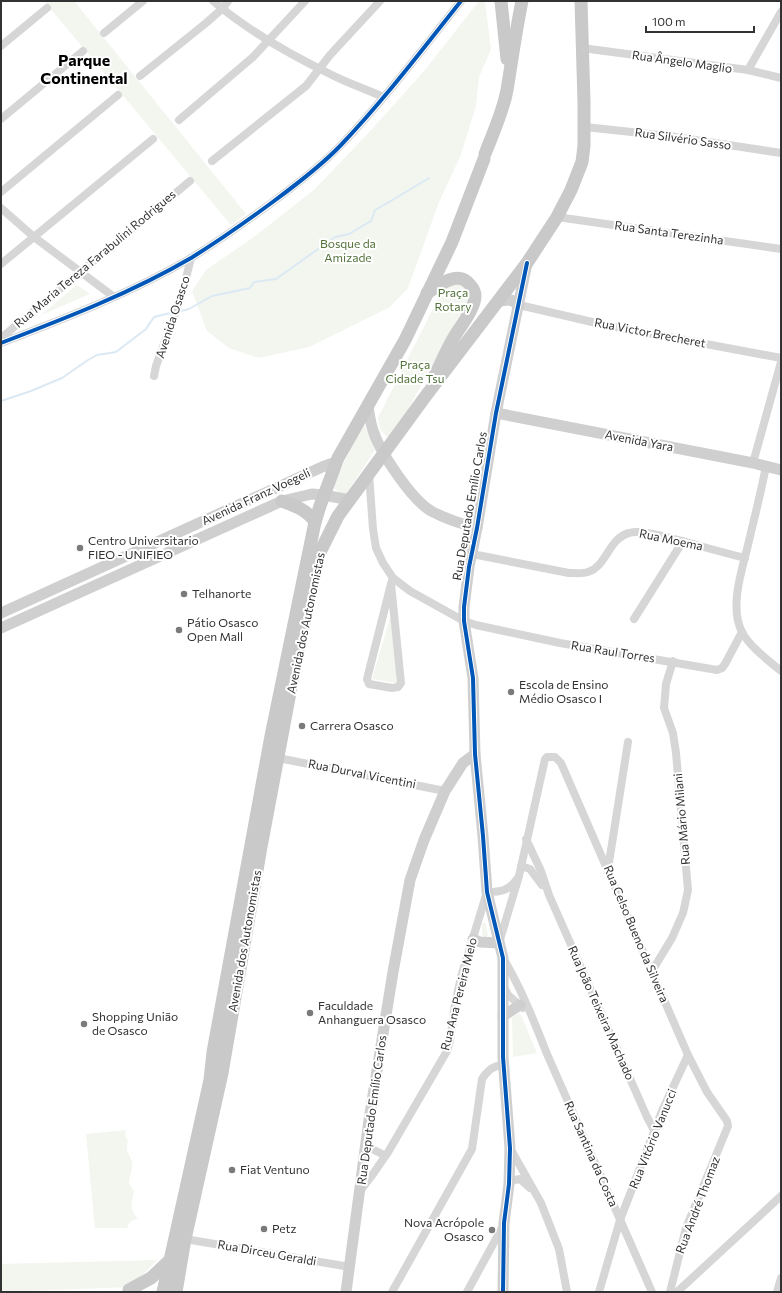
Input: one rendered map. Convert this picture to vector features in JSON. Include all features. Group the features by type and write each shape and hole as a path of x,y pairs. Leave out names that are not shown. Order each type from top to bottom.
{"main road":[{"path":"501,1 509,74"},
{"name":"Avenida dos Autonomistas","path":"163,1292 210,1080 213,1052 269,743 315,522 336,462 405,340 452,242 501,112 507,90 522,1"},
{"name":"Avenida dos Autonomistas","path":"176,1292 185,1239 222,1073 245,937 298,650 320,554 338,516 370,474 424,397 499,302 527,263 557,218 571,190 582,162 584,146 585,126 581,1"},
{"path":"424,397 452,341 473,306 475,296 474,291 467,282 462,279 455,278 443,283 427,293"},
{"path":"282,501 307,512 315,522"},
{"path":"129,1290 151,1278 169,1261"}],"street":[{"path":"104,33 143,1"},
{"path":"213,1 270,40 320,69 383,97"},
{"path":"140,76 222,8 228,1"},
{"path":"179,120 253,57 305,1"},
{"path":"212,162 306,86 330,55 380,1"},
{"path":"1,343 81,312 114,297 191,258 255,215 321,164 340,146 383,97 461,1"},
{"path":"1,46 47,8"},
{"path":"748,70 781,12"},
{"name":"Rua Ângelo Maglio","path":"582,48 748,70 781,78"},
{"path":"1,119 83,51"},
{"path":"1,192 118,95"},
{"name":"Rua Silvério Sasso","path":"585,126 669,136 781,153"},
{"path":"1,264 154,139"},
{"name":"Rua Maria Tereza Farabulini Rodrigues","path":"1,338 190,181"},
{"path":"1,208 34,237 114,297"},
{"name":"Rua Santa Terezinha","path":"557,218 781,249"},
{"name":"Avenida Osasco","path":"154,376 156,366 181,298 191,258"},
{"name":"Rua Deputado Emílio Carlos","path":"346,1292 391,980 410,880 424,840 445,791 463,763 475,754 473,684 464,621 465,593 496,413 520,305 527,263"},
{"path":"499,302 510,300 520,305"},
{"name":"Rua Victor Brecheret","path":"520,305 605,325 781,358"},
{"path":"753,463 781,362"},
{"path":"368,406 372,427 385,453 418,501 449,520 477,528"},
{"name":"Avenida Yara","path":"496,413 753,463 781,470"},
{"name":"Avenida Franz Voegeli","path":"1,613 336,462"},
{"path":"766,466 738,590 737,609 739,625 742,632 759,651 781,671"},
{"path":"370,474 373,529 376,548 392,581 401,683 398,687 392,688 369,684 367,679 392,581"},
{"name":"Avenida Franz Voegeli","path":"1,628 282,501 312,494 350,500"},
{"path":"230,509 236,522"},
{"name":"Rua Moema","path":"472,554 569,573 583,573 590,572 624,534 630,532 644,532 745,558"},
{"path":"634,620 683,541"},
{"name":"Rua Raul Torres","path":"392,581 464,621 476,625 520,635 717,670 725,664 742,632"},
{"name":"Rua Mário Milani","path":"652,971 672,938 683,913 688,890 676,753 673,733 664,708 666,684 673,662"},
{"path":"608,870 628,742"},
{"path":"475,754 487,892 503,958 502,981 504,1065 510,1148 509,1184 504,1223 503,1292"},
{"name":"Rua Celso Bueno da Silveira","path":"526,839 545,759 554,757 561,763 688,1055 710,1097 726,1119"},
{"name":"Rua Durval Vicentini","path":"278,758 445,791"},
{"path":"499,943 519,876 526,839"},
{"name":"Rua João Teixeira Machado","path":"526,839 549,895 654,1130"},
{"name":"Rua João Teixeira Machado","path":"521,866 534,872 549,895"},
{"path":"487,892 504,891 513,885 519,876"},
{"path":"504,891 509,897 511,906"},
{"name":"Rua Ana Pereira Melo","path":"360,1191 386,1155 437,1070 446,1051 450,1041 455,1004 461,978 487,892"},
{"path":"473,939 480,942 499,943"},
{"name":"Rua Santina da Costa","path":"503,958 512,972 546,1054 652,1292"},
{"name":"Rua Santina da Costa","path":"502,981 508,995 531,1015"},
{"path":"503,1016 520,1005"},
{"name":"Rua Vitório Vanucci","path":"599,1292 620,1220 654,1130 688,1055"},
{"path":"392,1292 472,1149 482,1079 485,1074 496,1065 504,1065"},
{"name":"Rua André Thomaz","path":"670,1292 686,1228 728,1129 726,1119"},
{"path":"366,1146 386,1155"},
{"path":"510,1148 542,1203 559,1250 567,1292"},
{"path":"509,1184 514,1180 520,1179 528,1185 542,1203"},
{"path":"677,1292 781,1196"},
{"path":"467,1292 504,1223"},
{"name":"Rua Dirceu Geraldi","path":"185,1239 350,1267"},
{"path":"777,1292 781,1278"}],"green space":[{"path":"44,1 74,1 246,214 231,225"},
{"name":"Bosque da Amizade","path":"479,1 485,1 491,49 479,77 476,106 460,157 439,202 408,288 390,307 309,347 259,358 229,348 207,331 192,291 206,270 254,237 315,189 425,70"},
{"path":"459,284 465,290 467,301 394,435 386,436 380,429 378,418 444,287"},
{"path":"77,285 90,294 41,315"},
{"path":"363,422 375,450 344,497 333,487"},
{"path":"392,612 397,683 372,679"},
{"path":"482,923 486,923 488,936 485,937 482,935"},
{"path":"520,1013 537,1053 513,1057 512,1017"},
{"path":"126,1130 125,1135 128,1141 127,1151 132,1163 129,1183 134,1191 132,1209 138,1219 131,1222 127,1228 95,1228 86,1134"},
{"path":"157,1260 131,1287 1,1292 1,1264"}],"waterway":[{"path":"178,312 189,309 212,296 250,288 254,282 276,279 335,237 349,234 371,221 375,210 429,178"},
{"path":"1,401 31,391 62,378 97,355 116,352 146,329 154,317 174,312"}],"cycle path":[{"path":"1,343 122,294 168,271 191,258 244,223 283,195 325,160 357,128 461,1"},
{"path":"503,1292 504,1223 509,1184 510,1148 503,1057 503,958 487,892 475,754 473,678 464,621 464,607 469,567 496,413 527,263"}],"place":[{"name":"Centro Universitario FIEO - UNIFIEO","path":"80,548"},
{"name":"Telhanorte","path":"184,594"},
{"name":"Pátio Osasco Open Mall","path":"179,630"},
{"name":"Escola de Ensino Médio Osasco I","path":"511,692"},
{"name":"Carrera Osasco","path":"302,726"},
{"name":"Faculdade Anhanguera Osasco","path":"310,1013"},
{"name":"Shopping União de Osasco","path":"84,1024"},
{"name":"Fiat Ventuno","path":"232,1170"},
{"name":"Petz","path":"264,1229"},
{"name":"Nova Acrópole Osasco","path":"492,1230"}],"district":[{"name":"Parque Continental","path":"84,69"}],"park label":[{"name":"Praça Rotary","path":"453,300"},
{"name":"Praça Cidade Tsu","path":"415,372"}]}
